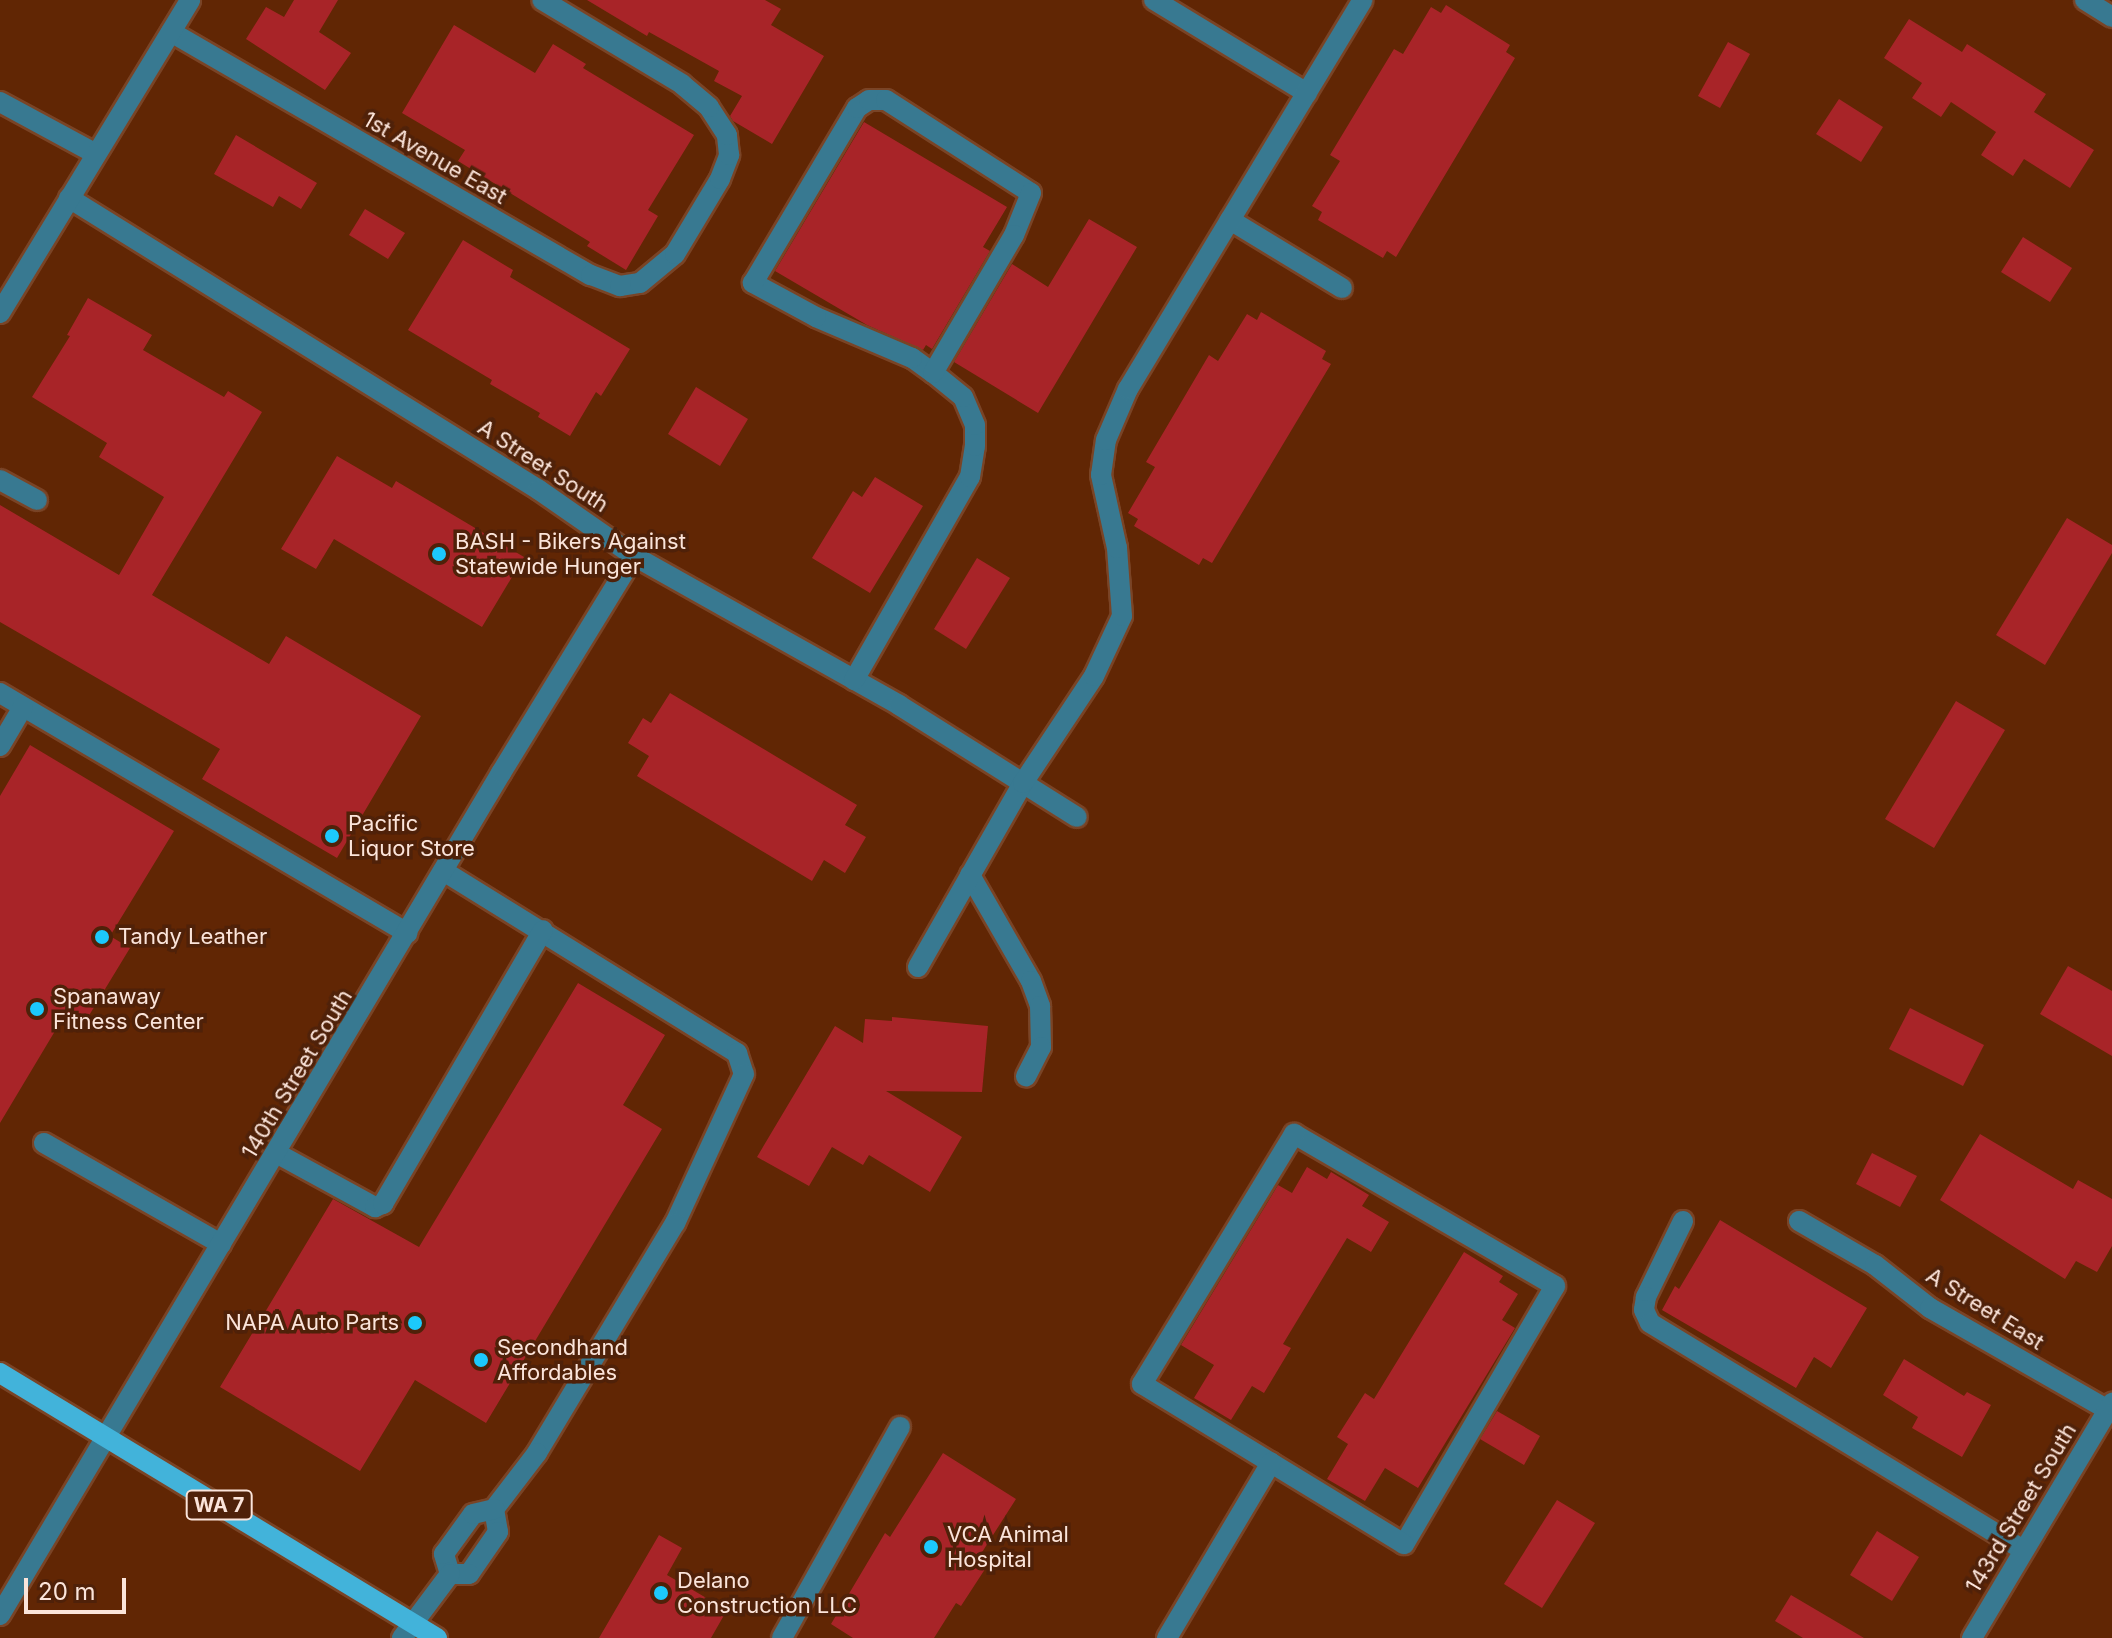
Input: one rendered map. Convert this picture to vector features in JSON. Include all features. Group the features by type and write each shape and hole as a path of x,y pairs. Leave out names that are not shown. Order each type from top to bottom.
{"main road":[{"name":"WA 7","path":"0,1373 107,1437 408,1631 437,1638"}],"street":[{"path":"0,313 190,0"},
{"name":"1st Avenue East","path":"171,32 591,275 620,286 629,286 649,279 675,254 726,167 729,146 723,126 709,107 682,84 542,0"},
{"path":"1154,0 1307,93"},
{"path":"918,967 1023,783 1094,676 1122,616 1117,548 1101,475 1106,440 1128,389 1363,0"},
{"path":"2085,0 2112,17"},
{"path":"854,680 970,477 975,425 963,397 912,358 802,310 753,283 857,108 869,100 886,100 1031,193 1014,235 933,373"},
{"path":"0,102 96,154"},
{"name":"A Street South","path":"69,198 539,490 634,556 854,680 1077,817"},
{"path":"1230,220 1342,288"},
{"path":"0,480 37,500"},
{"name":"140th Street South","path":"0,1615 634,556"},
{"path":"0,693 408,933"},
{"path":"0,746 23,707"},
{"path":"445,872 737,1053 744,1074 675,1223 537,1453 494,1509 473,1514 444,1554 450,1574"},
{"path":"970,875 1031,981 1040,1006 1041,1047 1026,1076"},
{"path":"278,1154 375,1207 383,1204 543,930"},
{"path":"1294,1134 1555,1286 1404,1544 1271,1463 1142,1384 1294,1134"},
{"path":"44,1143 221,1244"},
{"path":"1683,1221 1646,1297 1644,1310 1650,1323 2024,1550"},
{"name":"A Street East","path":"1799,1221 1875,1265 1930,1308 2110,1407"},
{"name":"143rd Street South","path":"1972,1638 2110,1407"},
{"path":"782,1638 900,1427"},
{"path":"1167,1638 1271,1463"},
{"path":"450,1574 469,1574 498,1532 494,1509"},
{"path":"408,1631 450,1574"}],"building":[{"path":"294,0 338,0 319,32 351,53 325,90 246,39 266,7 284,17"},
{"path":"587,0 765,0 781,9 771,25 824,56 772,144 733,121 730,116 742,96 714,81 719,71 649,32 647,36"},
{"path":"1446,5 1510,45 1506,52 1515,58 1396,257 1387,251 1383,258 1318,220 1322,212 1312,206 1340,161 1330,155 1394,49 1403,54 1431,7 1441,13"},
{"path":"1909,19 1962,52 1967,44 2046,94 2034,112 2094,150 2070,188 2024,159 2013,176 1981,155 1996,132 1951,102 1941,117 1912,98 1922,83 1884,58"},
{"path":"454,25 535,73 553,44 586,64 583,68 694,135 648,210 658,216 626,270 587,246 590,242 458,161 465,150 402,113"},
{"path":"1728,42 1750,54 1720,108 1698,96"},
{"path":"1839,99 1883,127 1861,162 1816,134"},
{"path":"864,122 1007,207 983,247 990,251 932,349 926,345 923,350 867,325 775,271"},
{"path":"236,135 317,183 301,209 279,196 273,207 214,174"},
{"path":"365,209 405,233 388,259 349,235"},
{"path":"1089,219 1137,247 1038,413 954,362 1012,264 1048,287"},
{"path":"2023,237 2072,268 2050,302 2001,272"},
{"path":"463,240 513,270 510,277 630,349 601,396 596,392 570,436 538,417 540,413 490,384 492,380 408,330"},
{"path":"88,298 152,335 143,350 224,397 228,391 262,412 152,595 269,664 286,636 421,716 337,858 202,779 220,749 0,622 0,505 119,575 164,497 99,457 107,443 32,397 70,336 67,335"},
{"path":"1261,312 1326,351 1322,359 1331,364 1212,563 1203,558 1199,565 1134,526 1138,519 1128,513 1155,467 1146,462 1209,355 1218,361 1247,314 1257,320"},
{"path":"696,387 748,419 720,466 668,434"},
{"name":"BASH - Bikers Against Statewide Hunger","path":"337,456 392,488 396,481 524,557 482,627 334,539 316,569 281,549"},
{"path":"875,477 923,506 870,593 812,558 853,491 862,497"},
{"path":"2067,518 2112,545 2112,553 2045,665 1996,635"},
{"path":"977,558 1010,578 966,649 934,629"},
{"path":"670,693 857,805 845,825 866,837 845,873 824,860 812,881 637,776 649,756 628,743 643,718 651,723"},
{"path":"1956,701 2005,730 1934,848 1885,819"},
{"path":"30,745 174,831 110,936 130,948 82,1027 64,1016 0,1123 0,796"},
{"path":"2068,966 2112,991 2112,1056 2040,1014"},
{"path":"578,983 665,1035 623,1105 662,1129 486,1423 415,1380 360,1471 220,1387 333,1199 419,1247"},
{"path":"1910,1008 1984,1045 1963,1086 1889,1049"},
{"path":"892,1017 988,1026 982,1092 886,1091 962,1137 930,1192 869,1155 863,1165 832,1147 809,1186 757,1157 835,1026 863,1043 865,1019 892,1021"},
{"path":"1980,1134 2073,1189 2078,1180 2112,1199 2112,1246 2097,1272 2076,1261 2065,1279 1940,1200"},
{"path":"1872,1153 1917,1176 1900,1207 1856,1184"},
{"path":"1307,1167 1327,1179 1331,1172 1369,1195 1362,1206 1389,1222 1371,1252 1347,1238 1283,1344 1291,1348 1264,1393 1252,1386 1231,1420 1194,1398 1214,1365 1181,1345 1278,1185 1292,1193"},
{"path":"1720,1220 1867,1308 1831,1368 1814,1357 1796,1388 1662,1310 1675,1286 1679,1289"},
{"path":"1464,1252 1503,1276 1499,1282 1518,1294 1502,1320 1515,1328 1418,1488 1385,1468 1365,1501 1327,1479 1348,1444 1337,1437 1365,1393 1374,1399"},
{"path":"1904,1359 1964,1396 1967,1392 1991,1405 1962,1457 1912,1428 1918,1417 1883,1395"},
{"path":"1497,1411 1540,1436 1524,1465 1480,1439"},
{"name":"VCA Animal Hospital","path":"943,1453 1016,1499 979,1557 989,1563 961,1606 956,1603 934,1638 853,1638 831,1624 885,1533 890,1537"},
{"path":"1557,1500 1595,1523 1542,1608 1504,1584"},
{"path":"1877,1531 1919,1557 1892,1601 1850,1575"},
{"name":"Delano Construction LLC","path":"659,1535 682,1548 667,1575 727,1610 711,1638 599,1638"},
{"path":"1791,1595 1864,1638 1803,1638 1775,1621"}],"place":[{"name":"BASH - Bikers Against Statewide Hunger","path":"439,554"},
{"name":"Pacific Liquor Store","path":"332,836"},
{"name":"Tandy Leather","path":"102,937"},
{"name":"Spanaway Fitness Center","path":"37,1009"},
{"name":"NAPA Auto Parts","path":"415,1323"},
{"name":"Secondhand Affordables","path":"481,1360"},
{"name":"VCA Animal Hospital","path":"931,1547"},
{"name":"Delano Construction LLC","path":"661,1593"}]}
